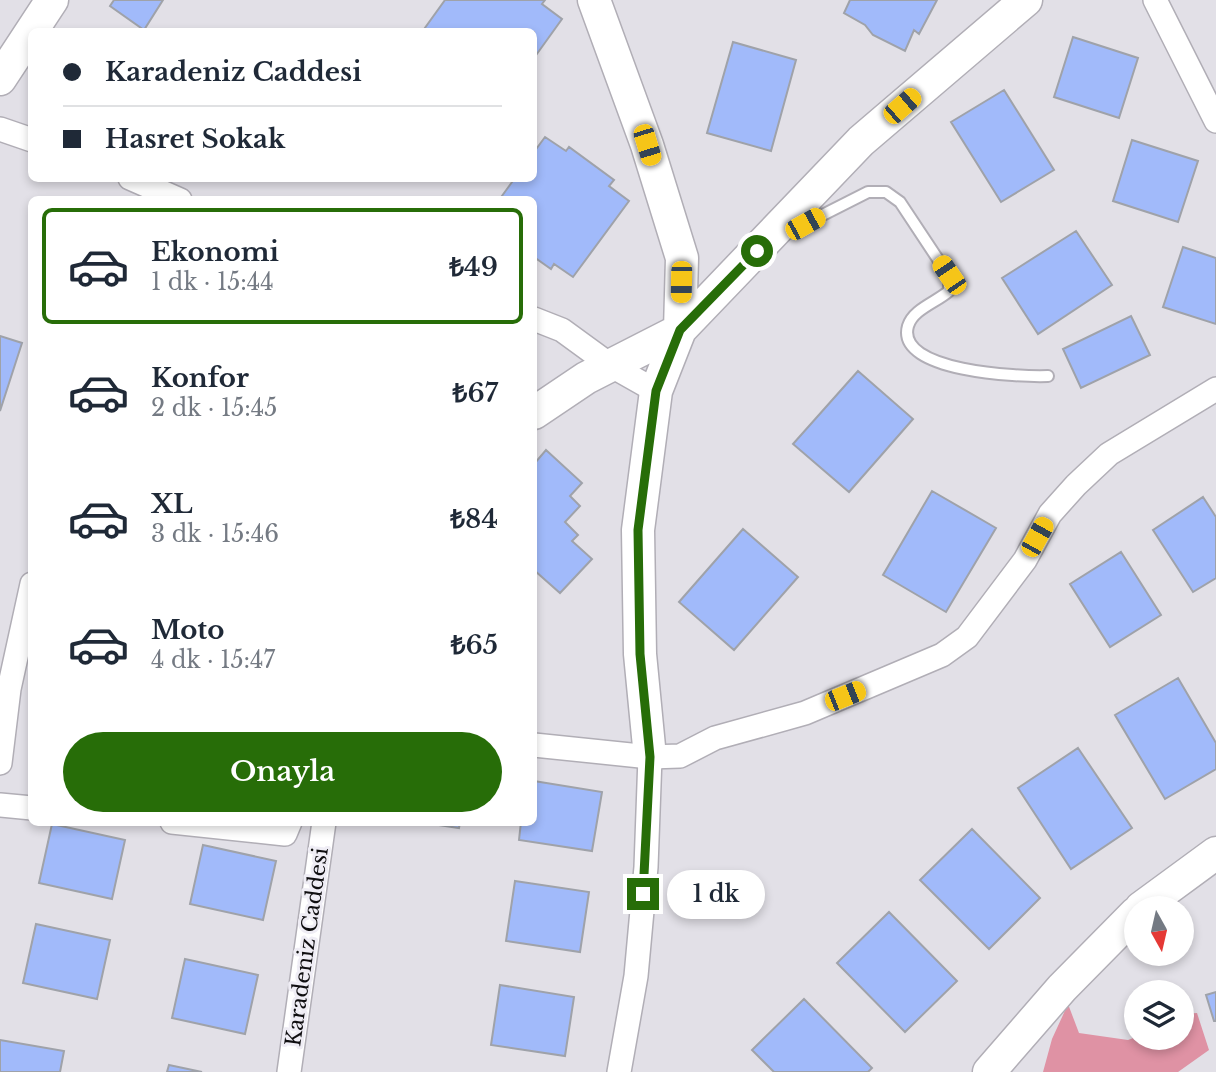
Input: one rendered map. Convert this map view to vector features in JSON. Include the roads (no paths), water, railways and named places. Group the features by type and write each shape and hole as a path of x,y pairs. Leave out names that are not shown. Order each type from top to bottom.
{"street":[{"path":"0,48 51,0"},
{"path":"33,28 51,0"},
{"path":"594,0 647,145 682,258 680,330 656,391 638,530 640,654 650,757 646,867 636,976 619,1072"},
{"path":"537,411 610,365 680,330 861,141 1026,0"},
{"path":"1155,0 1216,121"},
{"path":"0,79 28,36"},
{"path":"0,129 28,139"},
{"path":"130,186 166,196"},
{"path":"537,320 562,330 610,365 656,391"},
{"path":"537,745 650,757 680,756 715,738 805,713 942,655 967,637 1025,560 1050,514 1076,485 1109,454 1216,389"},
{"path":"0,763 9,689 28,602"},
{"path":"0,805 28,808"},
{"path":"210,826 285,834 288,826"},
{"name":"Karadeniz Caddesi","path":"289,1072 323,826"},
{"path":"1157,896 1216,853"},
{"path":"989,1072 1062,988 1124,926"}],"lane":[{"path":"757,251 868,192 886,192 900,202 949,275 949,291 913,315 907,327 909,340 917,353 972,373 1048,376"}]}
